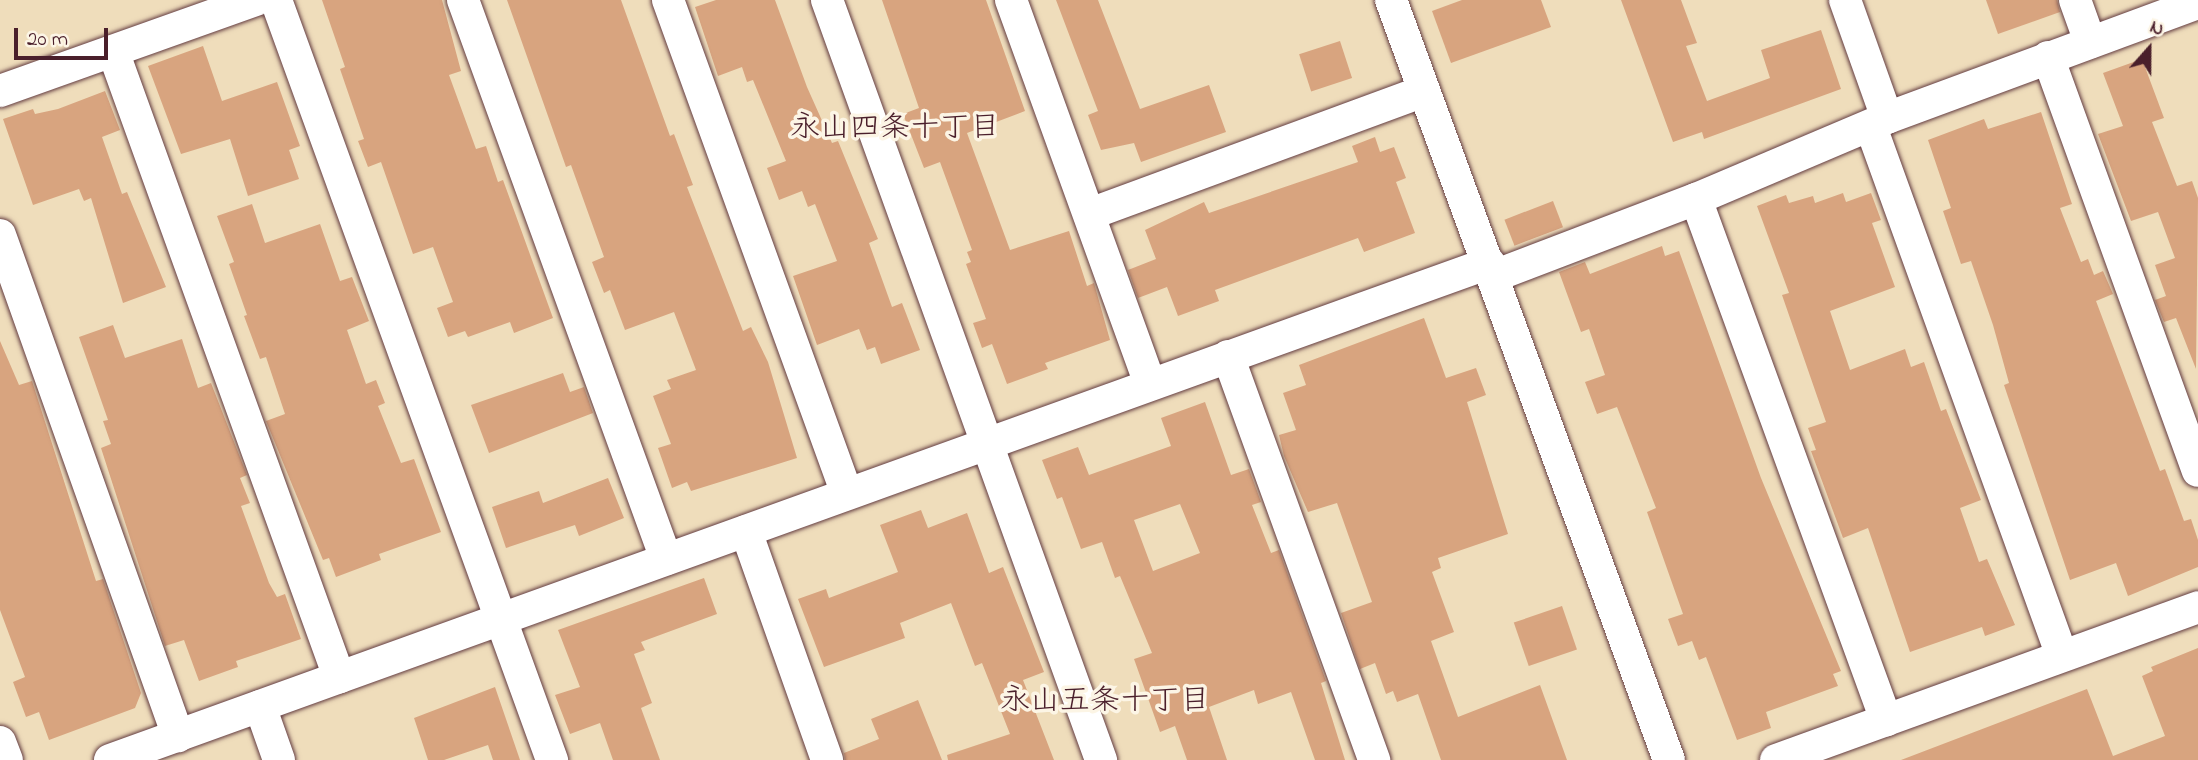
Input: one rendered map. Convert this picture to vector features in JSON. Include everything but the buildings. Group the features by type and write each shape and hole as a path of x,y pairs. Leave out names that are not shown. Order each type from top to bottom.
{"street":[{"path":"0,91 256,0"},
{"path":"276,0 552,760"},
{"path":"463,0 666,559"},
{"path":"668,0 847,494"},
{"path":"827,0 1101,760"},
{"path":"1011,0 1150,385"},
{"path":"1391,0 1492,269 1669,760"},
{"path":"1845,0 1879,122 2062,656"},
{"path":"2075,0 2090,42"},
{"path":"110,760 1228,356 1696,199 1879,122 2198,3"},
{"path":"113,51 339,677"},
{"path":"2048,57 2198,471"},
{"path":"1090,214 1424,90"},
{"path":"1696,199 1886,720"},
{"path":"0,235 178,736"},
{"path":"1228,356 1374,760"},
{"path":"746,531 827,760"},
{"path":"1776,760 2198,607"},
{"path":"260,706 279,760"},
{"path":"0,742 7,760"}],"district":[{"name":"永山四条十丁目","path":"895,129"},
{"name":"永山五条十丁目","path":"1105,702"}]}
